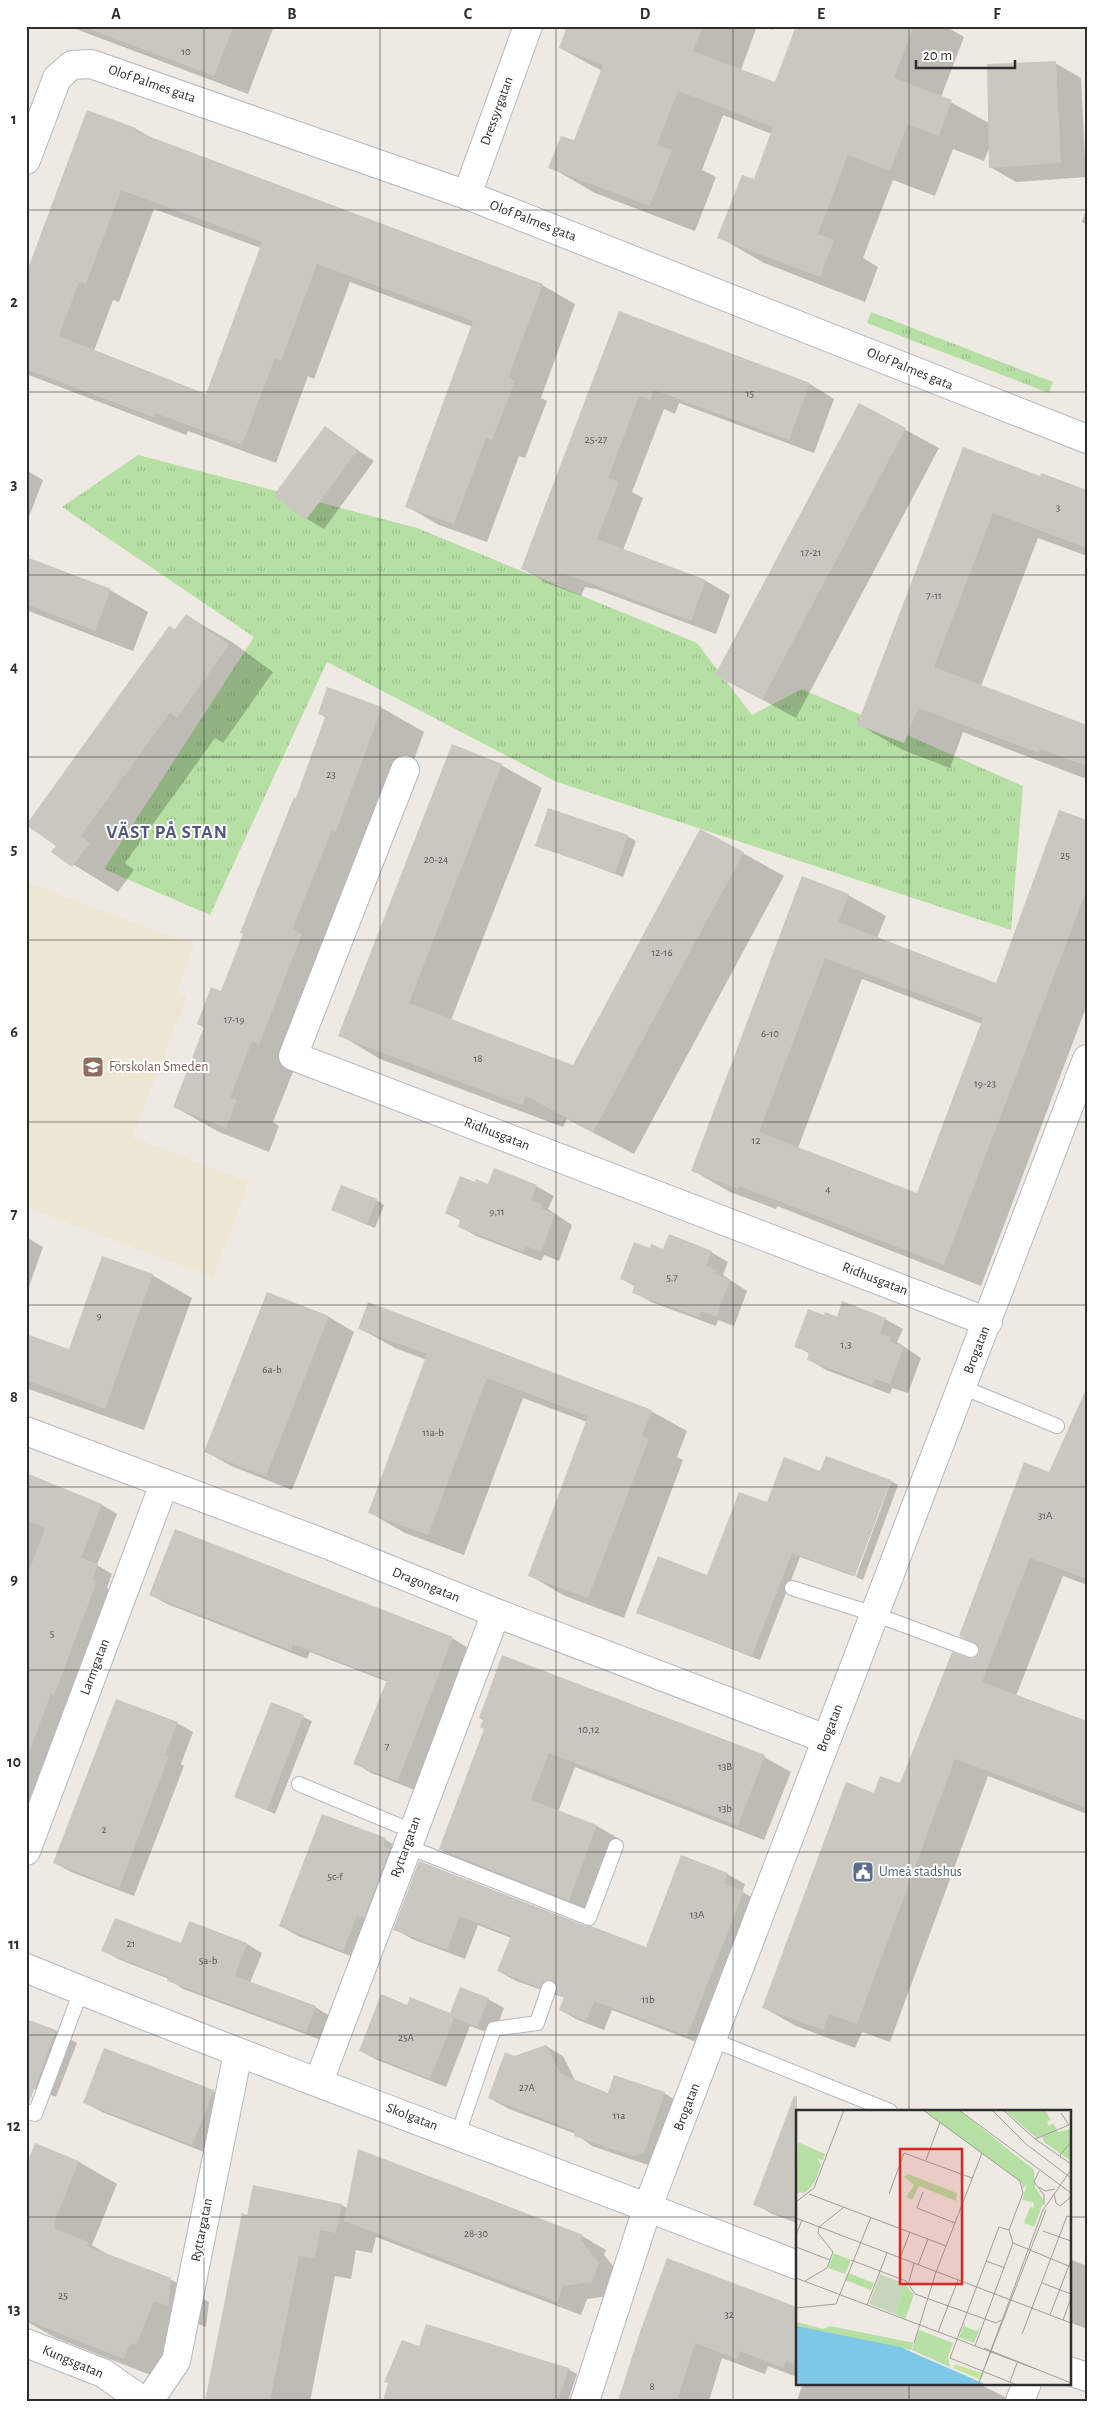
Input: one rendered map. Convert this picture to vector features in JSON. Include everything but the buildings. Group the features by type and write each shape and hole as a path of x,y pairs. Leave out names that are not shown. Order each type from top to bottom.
{"street":[{"name":"Dressyrgatan","path":"466,195 528,26"},
{"name":"Olof Palmes gata","path":"26,160 57,78 72,65 91,64 466,195 1085,432"},
{"name":"Ridhusgatan","path":"404,770 293,1056 988,1322"},
{"name":"Brogatan","path":"585,2401 648,2206 713,2040 874,1614 988,1322 1087,1059"},
{"name":"Dragongatan","path":"26,1431 331,1546 496,1613 826,1740"},
{"name":"Larmgatan","path":"26,1851 164,1484"},
{"name":"Ryttargatan","path":"318,2081 496,1613"},
{"name":"Skolgatan","path":"26,1968 238,2053 318,2081 648,2206 796,2265"},
{"name":"Ryttargatan","path":"149,2401 176,2361 238,2053"},
{"name":"Kungsgatan","path":"26,2343 103,2373 143,2401"},
{"path":"1070,2371 1087,2377"},
{"path":"1020,2401 1027,2384"}],"lane":[{"path":"962,1387 1057,1426"},
{"path":"792,1588 874,1614 971,1650"},
{"path":"299,1784 409,1838 589,1918 616,1846"},
{"path":"458,2134 494,2029 537,2023 549,1988"},
{"path":"26,2111 35,2114 81,1990"},
{"path":"713,2040 888,2110"}],"shaded area":[{"name":"Förskolan Smeden","path":"29,883 194,945 177,992 187,996 132,1137 249,1182 213,1277 26,1207 26,884"}],"green space":[{"path":"871,312 1053,382 1049,393 867,323"},
{"path":"138,455 417,528 697,643 752,715 802,689 1023,786 1011,930 557,782 327,662 210,915 104,869 254,637 62,507"}],"place":[{"name":"Förskolan Smeden","path":"93,1067"},
{"name":"Umeå stadshus","path":"863,1872"}],"district":[{"name":"VÄST PÅ STAN","path":"167,832"}]}
